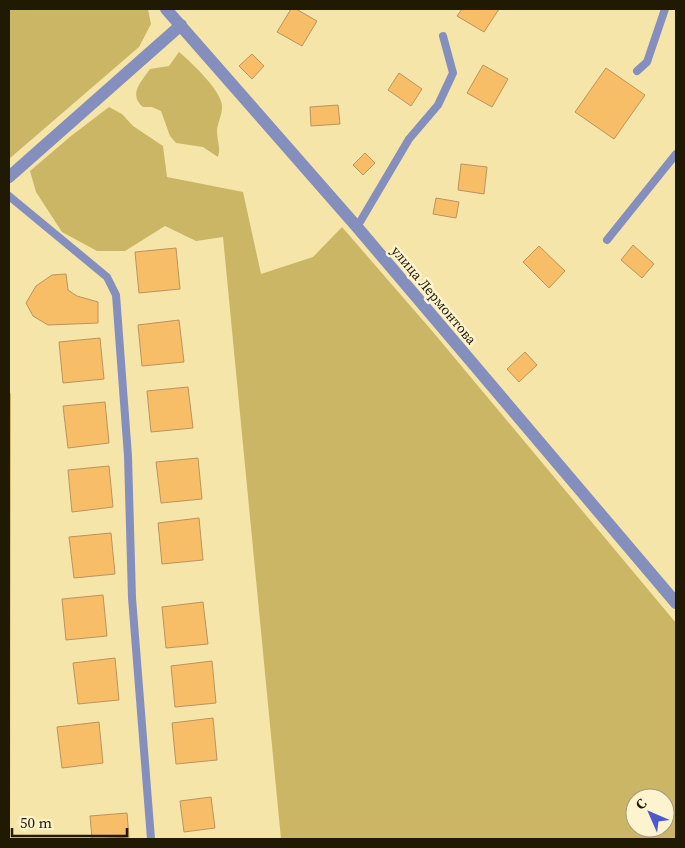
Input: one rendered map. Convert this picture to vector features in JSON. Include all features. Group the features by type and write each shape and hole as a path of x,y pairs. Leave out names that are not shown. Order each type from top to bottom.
{"street":[{"name":"улица Лермонтова","path":"166,9 357,227 676,603"},
{"path":"9,177 181,25"}],"lane":[{"path":"638,71 646,62 665,9"},
{"path":"357,227 410,139 438,104 453,73 442,36"},
{"path":"606,240 676,154"},
{"path":"9,196 107,277 116,295 128,456 132,598 152,839"}],"shaded area":[{"path":"9,9 148,9 151,24 139,47 9,159"},
{"path":"179,52 212,86 221,101 222,110 217,130 218,157 203,147 176,143 170,136 161,111 152,107 143,107 136,97 140,83 150,69 169,66"},
{"path":"109,107 122,114 133,126 163,146 167,177 243,192 261,274 313,257 342,227 433,332 676,623 676,839 281,839 223,237 196,241 165,226 125,251 97,251 62,232 36,192 30,171"},
{"path":"9,390 11,394 10,839 9,839"}],"building":[{"path":"291,9 296,9 317,21 302,46 277,32"},
{"path":"462,9 499,9 484,32 457,16"},
{"path":"252,54 264,66 252,79 239,66"},
{"path":"483,65 508,79 492,107 467,93"},
{"path":"606,68 645,95 614,139 575,112"},
{"path":"399,73 422,89 411,106 388,90"},
{"path":"338,105 340,124 311,126 310,107"},
{"path":"365,153 375,163 363,175 353,165"},
{"path":"461,164 487,167 484,194 458,190"},
{"path":"436,198 459,202 456,218 433,214"},
{"path":"633,245 654,264 642,278 621,260"},
{"path":"539,246 565,271 549,288 523,262"},
{"path":"176,248 180,289 139,293 135,252"},
{"path":"66,274 68,290 77,296 98,302 98,323 48,325 33,316 26,303 36,286 52,275"},
{"path":"179,320 184,362 142,366 138,325"},
{"path":"100,338 104,379 63,383 59,342"},
{"path":"525,352 537,365 519,382 507,369"},
{"path":"188,387 193,428 151,432 147,391"},
{"path":"105,402 109,443 68,448 63,406"},
{"path":"198,458 202,499 161,503 156,462"},
{"path":"109,466 113,507 72,512 68,470"},
{"path":"199,518 203,560 162,564 158,523"},
{"path":"111,533 115,574 74,578 69,537"},
{"path":"103,595 107,636 66,640 62,599"},
{"path":"203,602 208,644 166,648 162,607"},
{"path":"115,658 119,700 78,704 73,663"},
{"path":"212,661 216,703 175,707 171,666"},
{"path":"213,718 217,760 176,764 172,723"},
{"path":"99,722 103,763 62,768 57,727"},
{"path":"211,797 215,828 184,832 180,801"},
{"path":"127,813 129,837 92,839 90,816"}]}
